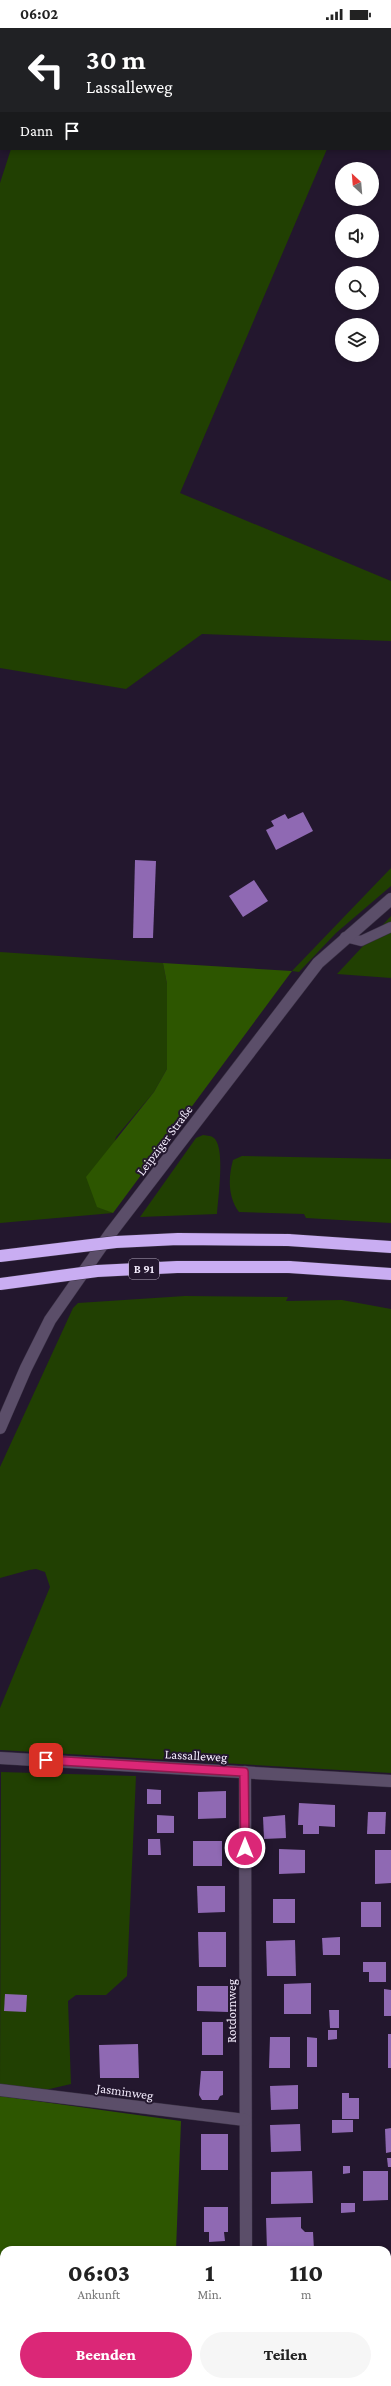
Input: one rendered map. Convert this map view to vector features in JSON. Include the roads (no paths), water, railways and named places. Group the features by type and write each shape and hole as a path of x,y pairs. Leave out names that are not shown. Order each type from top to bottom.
{"highway":[{"name":"B 91","path":"0,1256 116,1242 178,1239 288,1240 391,1247"},
{"name":"B 91","path":"0,1284 97,1271 177,1267 289,1267 391,1274"}],"street":[{"name":"Leipziger Straße","path":"0,1428 38,1344 63,1299 318,963 345,937 391,898"},
{"name":"Lassalleweg","path":"0,1758 391,1781"},
{"name":"Rotdornweg","path":"244,1772 246,2246"},
{"name":"Jasminweg","path":"0,2090 245,2120"}],"lane":[{"path":"345,937 361,941 391,927"}]}
